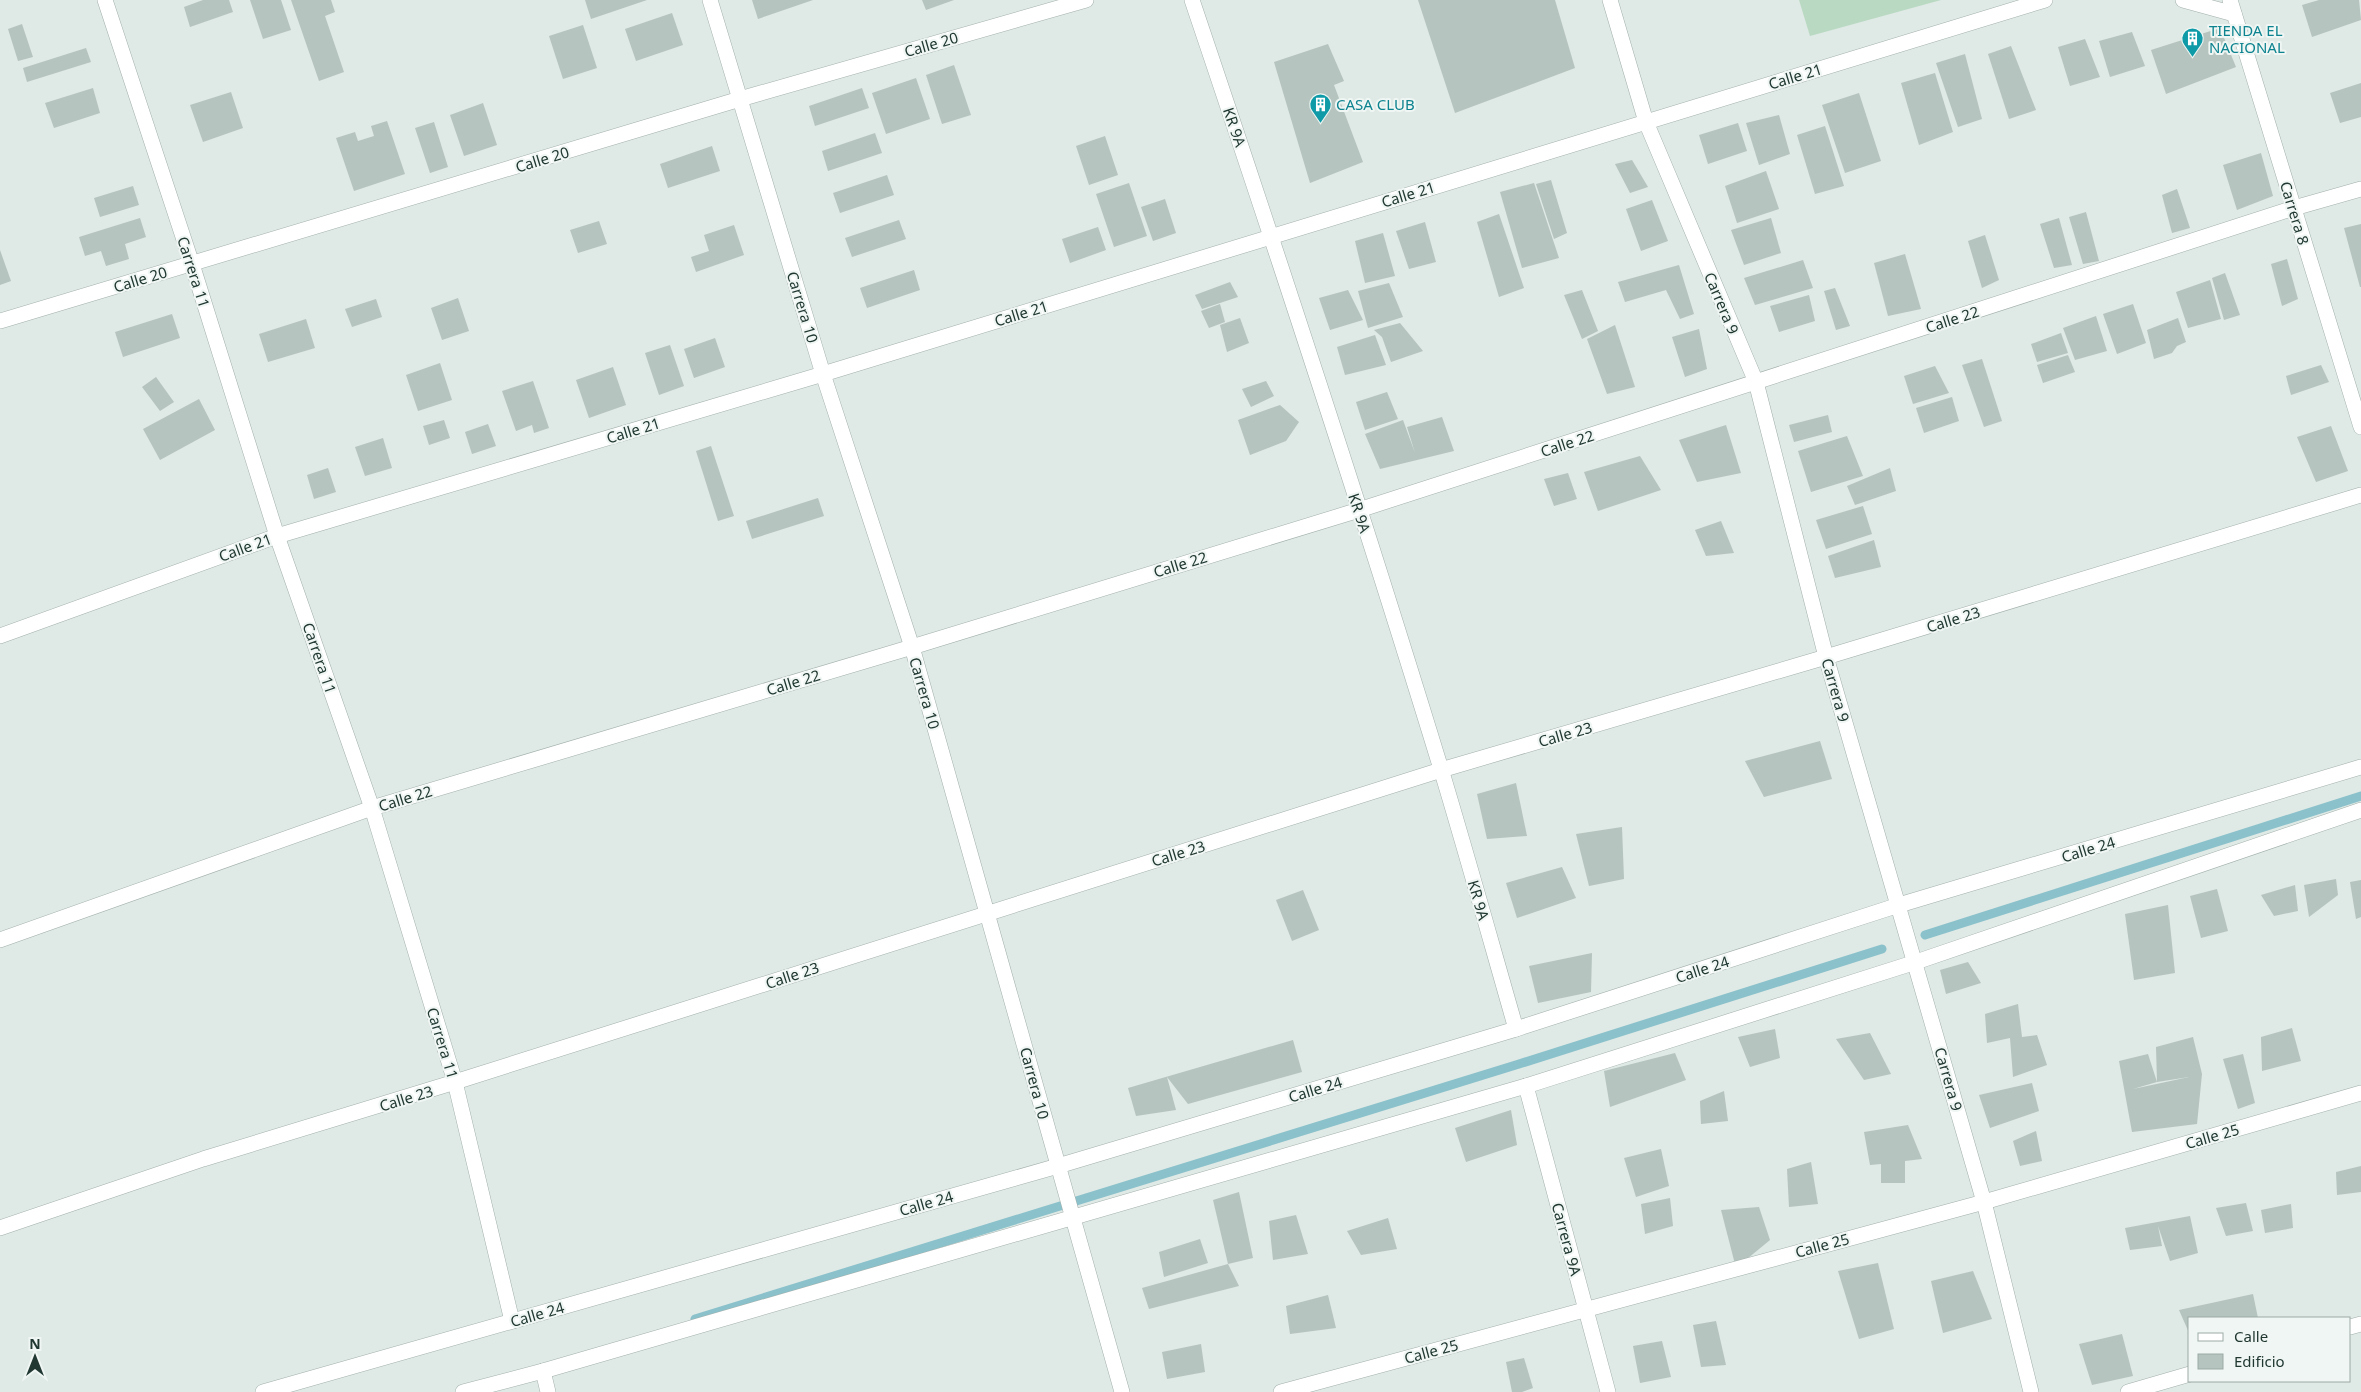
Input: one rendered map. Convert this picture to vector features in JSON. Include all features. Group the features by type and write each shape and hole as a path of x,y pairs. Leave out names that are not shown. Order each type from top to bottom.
{"street":[{"name":"Carrera 11","path":"105,0 192,264 277,536 372,808 455,1082 512,1322"},
{"name":"Carrera 10","path":"710,0 823,374 912,647 1122,1392"},
{"name":"Calle 20","path":"0,321 740,100 1086,0"},
{"name":"KR 9A","path":"1192,0 1272,236 1441,770 1516,1029"},
{"name":"Carrera 9","path":"1610,0 1646,122 1756,382 1826,657 1916,962 1984,1202 2031,1392"},
{"name":"Calle 21","path":"0,636 277,536 823,374 2045,0"},
{"path":"2183,0 2232,7"},
{"name":"Carrera 8","path":"2232,7 2361,426"},
{"name":"Calle 22","path":"0,940 372,808 912,647 1359,510 2294,208 2361,189"},
{"name":"Calle 23","path":"0,1228 203,1159 455,1082 1441,770 1826,657 2361,495"},
{"name":"Calle 24","path":"263,1392 1059,1169 1516,1029 1899,906 2361,767"},
{"path":"463,1392 544,1371 1071,1215 1526,1086 1916,962 2361,810"},
{"name":"Carrera 9A","path":"1526,1086 1608,1392"},
{"name":"Calle 25","path":"1281,1392 1984,1202 2361,1093"},
{"path":"544,1371 548,1392"},
{"path":"2128,1392 2188,1375"}],"green space":[{"path":"1799,0 1941,0 1810,36"}],"building":[{"path":"203,0 229,0 233,12 190,27 184,7"},
{"path":"250,0 281,0 291,30 263,39"},
{"path":"291,0 331,0 335,12 325,16 344,72 319,81"},
{"path":"585,0 647,0 591,19"},
{"path":"752,0 813,0 758,19"},
{"path":"922,0 954,0 926,10"},
{"path":"1418,0 1555,0 1575,68 1455,113"},
{"path":"2319,0 2359,0 2361,20 2312,37 2302,5"},
{"path":"672,13 683,45 636,61 625,29"},
{"path":"22,24 33,57 18,61 8,29"},
{"path":"583,25 597,68 563,79 549,36"},
{"name":"TIENDA EL NACIONAL","path":"2220,28 2236,67 2166,94 2151,50"},
{"path":"2132,32 2145,66 2110,77 2099,41"},
{"path":"2085,39 2100,77 2070,86 2058,47"},
{"name":"CASA CLUB","path":"1328,44 1344,81 1334,85 1363,162 1310,183 1274,62"},
{"path":"2011,46 2036,110 2009,119 1988,54"},
{"path":"86,48 91,62 27,82 23,68"},
{"path":"1965,54 1982,119 1958,127 1936,63"},
{"path":"954,65 971,115 942,124 926,75"},
{"path":"1935,73 1953,132 1919,145 1901,83"},
{"path":"916,78 930,119 886,134 872,93"},
{"path":"2361,83 2361,117 2340,123 2330,93"},
{"path":"93,88 100,113 54,128 45,103"},
{"path":"862,88 869,108 815,126 809,106"},
{"path":"231,92 243,128 203,142 190,105"},
{"path":"1859,93 1881,161 1845,173 1822,105"},
{"path":"483,103 497,145 464,156 450,115"},
{"path":"1779,115 1790,154 1759,165 1746,123"},
{"path":"387,121 405,174 354,191 336,138 355,132 358,141 374,136 371,126"},
{"path":"434,122 448,167 430,173 415,128"},
{"path":"1738,123 1747,151 1708,164 1699,135"},
{"path":"1825,126 1844,186 1815,194 1797,135"},
{"path":"875,133 882,153 828,171 822,151"},
{"path":"1105,136 1118,175 1089,185 1076,146"},
{"path":"712,146 720,171 668,188 660,164"},
{"path":"2261,153 2273,196 2237,210 2223,165"},
{"path":"1632,160 1648,187 1630,193 1615,164"},
{"path":"1766,171 1779,209 1737,223 1725,186"},
{"path":"887,175 894,195 840,213 833,193"},
{"path":"1551,180 1567,233 1554,239 1536,184"},
{"path":"1129,183 1147,236 1114,247 1096,194"},
{"path":"1534,183 1559,258 1522,268 1500,192"},
{"path":"133,186 139,205 100,217 94,198"},
{"path":"2177,189 2190,228 2172,233 2162,195"},
{"path":"1165,199 1176,233 1153,241 1141,207"},
{"path":"1652,200 1668,241 1641,251 1626,209"},
{"path":"2086,212 2099,261 2083,264 2069,217"},
{"path":"1499,214 1524,288 1499,297 1477,222"},
{"path":"140,218 146,237 125,244 129,259 106,266 101,251 85,256 79,237"},
{"path":"1771,218 1781,253 1744,265 1731,230"},
{"path":"2059,218 2072,265 2054,268 2040,224"},
{"path":"899,220 906,239 852,257 845,238"},
{"path":"599,221 607,244 578,253 570,230"},
{"path":"1425,222 1436,262 1409,269 1396,231"},
{"path":"2361,224 2361,287 2360,287 2344,228"},
{"path":"734,225 744,255 696,272 691,257 709,251 704,235"},
{"path":"1098,227 1106,250 1070,263 1062,239"},
{"path":"1383,233 1395,276 1365,283 1355,241"},
{"path":"1985,235 1999,280 1982,288 1968,241"},
{"path":"0,250 11,281 0,285"},
{"path":"1905,254 1921,309 1888,316 1874,263"},
{"path":"2287,259 2298,299 2282,306 2271,264"},
{"path":"1803,260 1813,288 1755,305 1744,278"},
{"path":"1679,265 1694,314 1680,319 1666,290 1625,302 1618,282"},
{"path":"914,270 920,290 867,308 860,288"},
{"path":"2225,273 2240,315 2224,320 2212,278"},
{"path":"2210,280 2221,319 2188,328 2176,292"},
{"path":"1230,282 1238,297 1202,309 1195,295"},
{"path":"1389,283 1403,317 1368,328 1358,291"},
{"path":"1835,288 1850,326 1836,330 1824,291"},
{"path":"1348,290 1363,320 1330,330 1319,298"},
{"path":"1582,290 1598,331 1582,339 1564,295"},
{"path":"1809,295 1815,321 1779,332 1770,306"},
{"path":"458,298 469,331 442,340 431,308"},
{"path":"376,299 382,317 352,327 345,309"},
{"path":"1220,304 1225,322 1209,328 1201,311"},
{"path":"2133,304 2146,343 2117,354 2103,314"},
{"path":"172,314 180,338 123,357 115,332"},
{"path":"2096,316 2107,351 2075,360 2063,328"},
{"path":"1240,318 1249,343 1227,352 1220,325"},
{"path":"2178,318 2186,342 2177,346 2172,353 2154,359 2147,330"},
{"path":"306,319 315,348 268,362 259,334"},
{"path":"1400,323 1423,351 1391,362 1382,337 1374,330"},
{"path":"1615,325 1635,387 1607,394 1587,339"},
{"path":"1699,329 1707,369 1685,377 1672,337"},
{"path":"2061,333 2068,353 2037,362 2031,344"},
{"path":"1375,335 1386,365 1345,375 1337,347"},
{"path":"715,338 725,367 694,378 684,349"},
{"path":"670,345 684,386 659,395 645,353"},
{"path":"2068,355 2075,372 2043,383 2037,365"},
{"path":"1982,359 2002,421 1984,427 1962,365"},
{"path":"440,363 452,400 418,411 406,375"},
{"path":"2321,365 2329,382 2291,395 2286,376"},
{"path":"1935,366 1949,393 1913,404 1904,376"},
{"path":"613,367 626,405 589,418 576,380"},
{"path":"156,377 174,402 160,411 142,387"},
{"path":"533,381 549,428 534,433 532,425 516,431 502,391"},
{"path":"1266,381 1274,396 1251,407 1242,389"},
{"path":"1387,392 1398,419 1365,430 1356,402"},
{"path":"1952,397 1959,421 1924,433 1916,408"},
{"path":"199,399 215,430 160,460 143,429"},
{"path":"1280,405 1299,422 1286,441 1250,455 1238,420"},
{"path":"1828,415 1832,432 1794,442 1789,425"},
{"path":"1442,417 1454,451 1380,469 1365,434 1403,420 1415,453 1407,427"},
{"path":"444,420 450,438 429,445 423,426"},
{"path":"488,424 496,446 472,454 465,432"},
{"path":"1726,425 1741,473 1697,482 1679,440"},
{"path":"2331,426 2348,471 2316,482 2297,437"},
{"path":"1847,436 1863,476 1811,492 1798,451"},
{"path":"383,438 392,468 365,476 355,447"},
{"path":"711,446 734,516 718,521 696,451"},
{"path":"1640,456 1661,490 1598,511 1584,472"},
{"path":"328,468 336,492 314,499 307,475"},
{"path":"1890,468 1896,491 1855,505 1847,486"},
{"path":"1568,473 1577,499 1554,506 1544,479"},
{"path":"818,498 824,516 752,539 746,521"},
{"path":"1863,506 1872,534 1826,549 1816,520"},
{"path":"1721,521 1734,553 1706,556 1695,530"},
{"path":"1874,540 1881,567 1835,578 1828,556"},
{"path":"1820,741 1832,779 1764,797 1745,761"},
{"path":"1516,783 1527,836 1487,839 1477,794"},
{"path":"1622,827 1624,879 1589,886 1576,834"},
{"path":"1562,867 1576,898 1517,918 1506,883"},
{"path":"2336,879 2338,895 2309,917 2304,885"},
{"path":"2361,880 2361,917 2356,919 2350,882"},
{"path":"2295,885 2298,911 2274,916 2261,895"},
{"path":"2217,889 2228,931 2201,938 2190,896"},
{"path":"1303,890 1319,930 1292,941 1276,900"},
{"path":"2168,905 2175,973 2134,980 2125,914"},
{"path":"1592,953 1591,992 1538,1003 1529,966"},
{"path":"1968,962 1981,983 1946,994 1940,970"},
{"path":"2018,1004 2022,1037 2037,1035 2047,1065 2013,1077 2010,1038 1987,1043 1985,1014"},
{"path":"2292,1028 2301,1061 2262,1071 2261,1037"},
{"path":"1775,1029 1780,1058 1750,1067 1738,1037"},
{"path":"1870,1033 1891,1074 1864,1080 1836,1039"},
{"path":"2193,1037 2202,1074 2197,1124 2132,1132 2119,1061 2148,1054 2157,1082 2156,1047","holes":["2189,1077 2133,1089 2157,1082"]},
{"path":"1293,1040 1302,1072 1188,1104 1167,1077 1176,1110 1136,1116 1128,1088"},
{"path":"1675,1053 1686,1080 1610,1107 1604,1071"},
{"path":"2243,1054 2255,1103 2238,1109 2223,1059"},
{"path":"2032,1083 2039,1111 1990,1128 1979,1095"},
{"path":"1724,1091 1728,1121 1701,1124 1700,1101"},
{"path":"1511,1110 1517,1145 1466,1162 1455,1128"},
{"path":"1908,1125 1922,1159 1905,1161 1905,1183 1881,1183 1881,1164 1870,1165 1864,1132"},
{"path":"2036,1131 2042,1161 2020,1166 2013,1141"},
{"path":"1661,1149 1669,1186 1636,1197 1624,1158"},
{"path":"1811,1162 1818,1204 1789,1207 1787,1169"},
{"path":"2361,1166 2361,1192 2337,1195 2336,1172"},
{"path":"1239,1192 1253,1258 1228,1264 1213,1200"},
{"path":"1670,1198 1673,1226 1645,1234 1641,1204"},
{"path":"2246,1203 2253,1231 2226,1236 2216,1208"},
{"path":"2291,1204 2293,1228 2265,1233 2261,1210"},
{"path":"1759,1207 1770,1240 1736,1268 1721,1210"},
{"path":"1296,1215 1308,1254 1273,1260 1269,1221"},
{"path":"2190,1216 2198,1253 2170,1261 2158,1226 2162,1246 2130,1250 2125,1228"},
{"path":"1388,1218 1397,1249 1361,1255 1347,1231"},
{"path":"1200,1239 1208,1263 1164,1277 1159,1252"},
{"path":"1878,1263 1894,1329 1859,1339 1838,1271"},
{"path":"1228,1264 1239,1286 1149,1309 1142,1288"},
{"path":"1973,1271 1992,1319 1943,1333 1931,1281"},
{"path":"2253,1294 2258,1317 2188,1317 2188,1330 2179,1310"},
{"path":"1328,1295 1336,1328 1290,1334 1286,1306"},
{"path":"1716,1321 1726,1365 1701,1367 1693,1325"},
{"path":"2122,1334 2133,1376 2092,1385 2079,1344"},
{"path":"1662,1341 1671,1377 1640,1383 1633,1346"},
{"path":"1201,1344 1205,1372 1167,1379 1162,1352"},
{"path":"1524,1358 1533,1388 1522,1392 1512,1392 1506,1362"}],"waterway":[{"path":"1925,935 2361,796"},
{"path":"695,1319 1519,1064 1882,949"}],"place":[{"name":"TIENDA EL NACIONAL","path":"2193,58"},
{"name":"CASA CLUB","path":"1320,123"}]}
